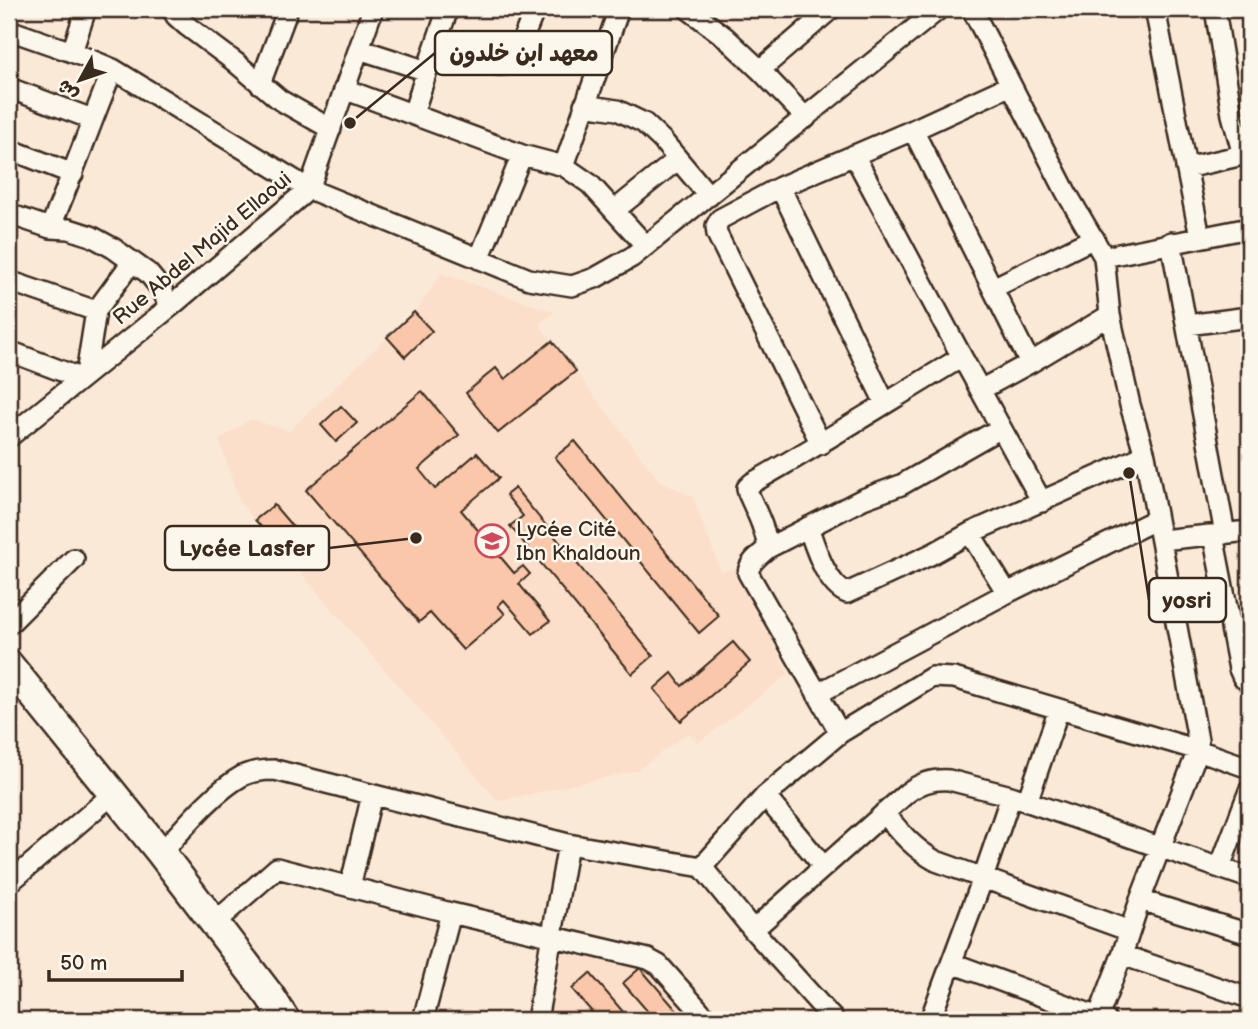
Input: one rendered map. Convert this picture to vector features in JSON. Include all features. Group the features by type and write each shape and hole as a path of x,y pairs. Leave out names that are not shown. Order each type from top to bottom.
{"street":[{"path":"72,52 86,9"},
{"path":"172,9 187,26 280,100 331,129"},
{"path":"260,84 288,9"},
{"name":"Rue Abdel Majid Ellaoui","path":"9,437 17,420 83,376 170,307 309,189 373,9"},
{"path":"413,114 448,9"},
{"path":"434,50 499,65 509,64 516,56 535,9"},
{"path":"564,166 619,9"},
{"path":"688,9 725,37 806,118"},
{"path":"760,70 831,9"},
{"path":"9,30 113,69 309,189 529,279 572,286 595,278 632,257 939,9"},
{"path":"952,963 1100,1019 1140,900 1198,750 1145,455 1130,405 1110,315 1104,257 1066,192 972,9"},
{"path":"1155,9 1200,237"},
{"path":"1186,168 1246,154 1232,115 1214,9"},
{"path":"359,49 427,71"},
{"path":"50,228 113,69"},
{"path":"821,444 717,234 716,226 720,219 780,187 1011,85"},
{"path":"9,88 92,119"},
{"path":"344,89 522,155 564,166 590,184 646,246"},
{"path":"584,104 617,110 644,123 662,140 709,196"},
{"path":"913,130 1030,363"},
{"path":"9,149 73,174"},
{"path":"479,258 522,155"},
{"path":"854,155 1042,502"},
{"path":"615,210 677,160"},
{"path":"780,187 885,403"},
{"path":"9,214 50,228 69,229 91,236 113,248 148,273 162,290 170,307"},
{"path":"1104,257 1249,228"},
{"path":"993,288 1094,238"},
{"path":"1171,242 1187,325 1239,669 1243,678 1249,681"},
{"path":"9,351 83,376 96,311 132,262"},
{"path":"9,281 96,311"},
{"path":"980,390 1110,315"},
{"path":"1187,325 1249,317"},
{"path":"768,548 762,524 748,493 747,488 752,483 962,358"},
{"path":"840,733 748,573 748,567 768,548 863,499 901,485 1001,428"},
{"path":"808,527 822,565 836,586 847,593 932,554 970,533 1145,455"},
{"path":"817,694 1007,593 1157,519"},
{"path":"1161,540 1249,531"},
{"path":"970,533 1007,593"},
{"path":"9,624 74,559"},
{"path":"9,665 161,853 270,996 285,1020"},
{"path":"702,867 765,796 840,733 932,677 954,678 1198,750 1249,768"},
{"path":"930,1020 983,878 1059,709"},
{"path":"161,853 213,798 243,776 262,770 275,770 568,844 702,867 753,930 834,1020"},
{"path":"753,930 914,788 939,780 1019,799 1249,878"},
{"path":"1220,867 1249,791"},
{"path":"9,883 113,794"},
{"path":"350,887 372,794"},
{"path":"765,796 824,867"},
{"path":"884,813 908,841 924,854 956,869 1130,930"},
{"path":"537,1020 568,844"},
{"path":"214,923 277,868 451,913 648,959 659,965 708,1020"},
{"path":"1140,900 1249,934"},
{"path":"423,1020 451,913"},
{"path":"1122,955 1249,998"}],"shaded area":[{"name":"Lycée Cité Ibn Khaldoun","path":"441,273 555,312 539,324 659,480 693,497 721,571 735,568 789,674 698,743 688,733 636,771 498,801 240,503 219,440 251,419 289,431 419,307"},
{"path":"563,949 654,972 693,1020 548,1020"}],"building":[{"path":"414,312 432,331 405,357 387,337"},
{"path":"552,341 576,371 498,433 466,393 496,368 505,379"},
{"path":"422,391 459,435 419,469 435,489 477,453 499,478 461,510 514,573 523,566 530,574 519,584 550,621 533,634 504,600 498,606 505,614 463,650 430,613 419,622 306,490"},
{"path":"341,406 357,423 336,442 321,425"},
{"path":"575,441 719,616 699,633 555,457"},
{"path":"515,488 653,656 632,674 510,526 523,516 506,495"},
{"path":"274,505 309,546 291,561 255,520"},
{"path":"733,642 750,662 681,721 654,689 672,673 682,686"},
{"path":"640,968 685,1020 655,1020 623,983"},
{"path":"590,973 630,1020 599,1020 572,989"}],"place":[{"name":"معهد ابن خلدون","path":"350,123"},
{"name":"yosri","path":"1129,473"},
{"name":"Lycée Lasfer","path":"416,538"},
{"name":"Lycée Cité Ibn Khaldoun","path":"492,541"}]}
